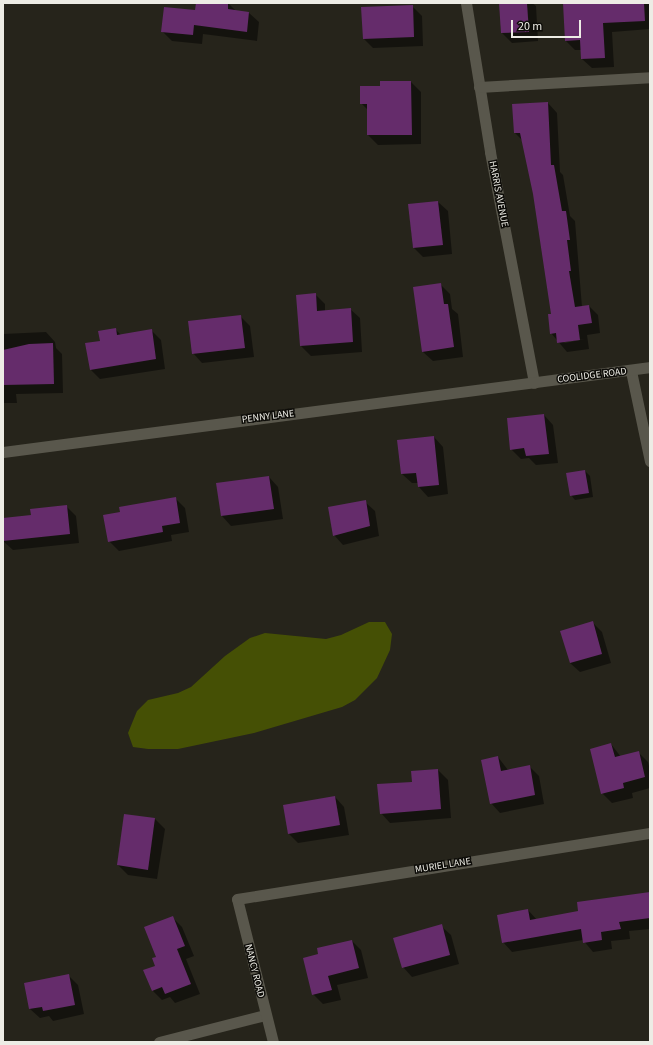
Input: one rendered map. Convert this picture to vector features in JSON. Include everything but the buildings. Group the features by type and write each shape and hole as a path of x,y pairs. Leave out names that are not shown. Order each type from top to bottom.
{"street":[{"name":"HARRIS AVENUE","path":"466,3 479,87 534,383"},
{"path":"479,87 650,77"},
{"name":"COOLIDGE ROAD","path":"534,383 631,372 650,367"},
{"path":"631,372 650,461"},
{"name":"PENNY LANE","path":"3,452 534,383"},
{"name":"MURIEL LANE","path":"236,899 650,833"},
{"name":"NANCY ROAD","path":"236,899 273,1042"},
{"path":"159,1042 265,1015"}],"green space":[{"path":"369,622 385,622 392,634 390,650 377,678 355,700 342,707 254,733 178,749 148,749 133,747 128,733 137,711 148,700 178,693 191,687 225,656 250,638 265,633 326,639 341,635"}]}
